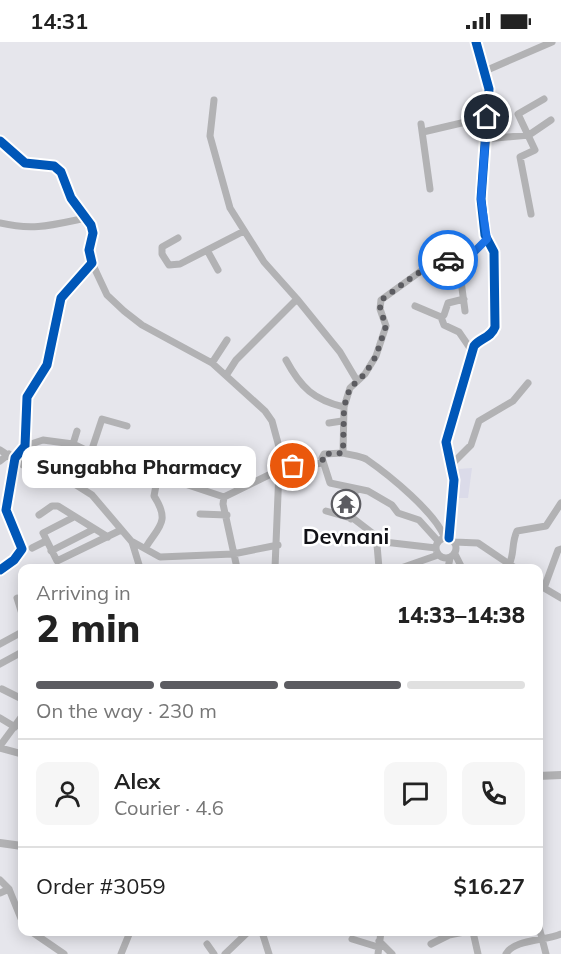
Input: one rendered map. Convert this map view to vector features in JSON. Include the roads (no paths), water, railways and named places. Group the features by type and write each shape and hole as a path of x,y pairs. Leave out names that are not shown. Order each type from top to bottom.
{"main road":[{"path":"543,776 561,775"},
{"path":"0,843 18,845"}],"street":[{"path":"408,564 443,544 454,500 452,464 445,449 446,442 465,384 472,351 478,341 491,335 495,327 494,252 487,239 481,199 489,89 476,42"},
{"path":"485,71 552,42"},
{"path":"531,214 520,157 535,151 518,114 544,99"},
{"path":"214,100 210,121 211,144 230,208 272,273 297,299 340,352 356,380"},
{"path":"423,132 487,117"},
{"path":"485,139 529,135 551,120"},
{"path":"421,124 430,189"},
{"path":"0,141 25,163 54,166 61,172 71,198 86,218 93,233 89,250 92,263 108,295 124,311 148,329 212,363 227,374 265,411 272,422 282,469 276,564"},
{"path":"0,223 25,229 53,226 86,218"},
{"path":"178,238 162,247 162,255 169,265 180,264 244,231"},
{"path":"343,453 342,421 350,388 365,374 376,356 386,326 380,309 381,300 432,263 472,254 487,239"},
{"path":"207,250 218,270"},
{"path":"458,258 465,311"},
{"path":"25,446 27,398 47,365 61,298 92,263"},
{"path":"227,374 236,360 297,299"},
{"path":"441,317 448,303 464,299"},
{"path":"415,306 441,317 444,325 459,332 472,351"},
{"path":"212,363 227,340"},
{"path":"286,360 298,381 318,400 344,407"},
{"path":"452,464 471,445 479,421 513,401 528,383"},
{"path":"91,452 102,419 127,426"},
{"path":"329,423 342,421"},
{"path":"73,444 77,431"},
{"path":"0,461 12,456 25,446 43,440 73,444 117,465 158,475 224,497 282,469 322,463"},
{"path":"0,450 37,474 73,483 84,490 101,504 132,542 139,564"},
{"path":"453,556 443,544 441,527 417,501 364,458 343,453 324,454 322,463 330,483 368,491 392,506 398,513 419,520 459,564"},
{"path":"0,570 14,560 22,549 6,510 12,456"},
{"path":"146,547 161,528 162,508 154,496 158,475"},
{"path":"351,519 355,494 353,488"},
{"path":"224,497 223,504 236,564"},
{"path":"510,564 515,554 512,543 518,531 524,528 546,526 561,503"},
{"path":"39,515 55,506 108,537"},
{"path":"326,511 351,519 379,539 443,544 478,543 496,553 507,564"},
{"path":"200,514 227,515"},
{"path":"74,517 45,531 43,535 55,560 60,561 121,530"},
{"path":"51,551 94,529"},
{"path":"378,564 376,545 379,539"},
{"path":"32,548 46,541"},
{"path":"132,542 146,547 160,557 232,554 278,545"},
{"path":"543,582 558,550 561,549"},
{"path":"450,564 453,556"},
{"path":"543,587 561,598"},
{"path":"0,644 18,634"},
{"path":"0,664 18,654"},
{"path":"2,689 18,697"},
{"path":"0,718 15,727"},
{"path":"18,722 0,747 18,753"},
{"path":"0,880 9,890 18,911"},
{"path":"0,893 9,890"},
{"path":"506,954 508,950 528,942 561,934"},
{"path":"38,936 64,954"},
{"path":"121,954 128,936"},
{"path":"225,954 244,936"},
{"path":"263,936 269,954"},
{"path":"431,944 447,936"},
{"path":"474,936 478,954"},
{"path":"542,936 546,954"},
{"path":"352,939 379,947 392,954"},
{"path":"207,944 214,954"}],"place":[{"name":"Sungabha Pharmacy","path":"293,466"},
{"name":"Devnani","path":"346,504"}]}
